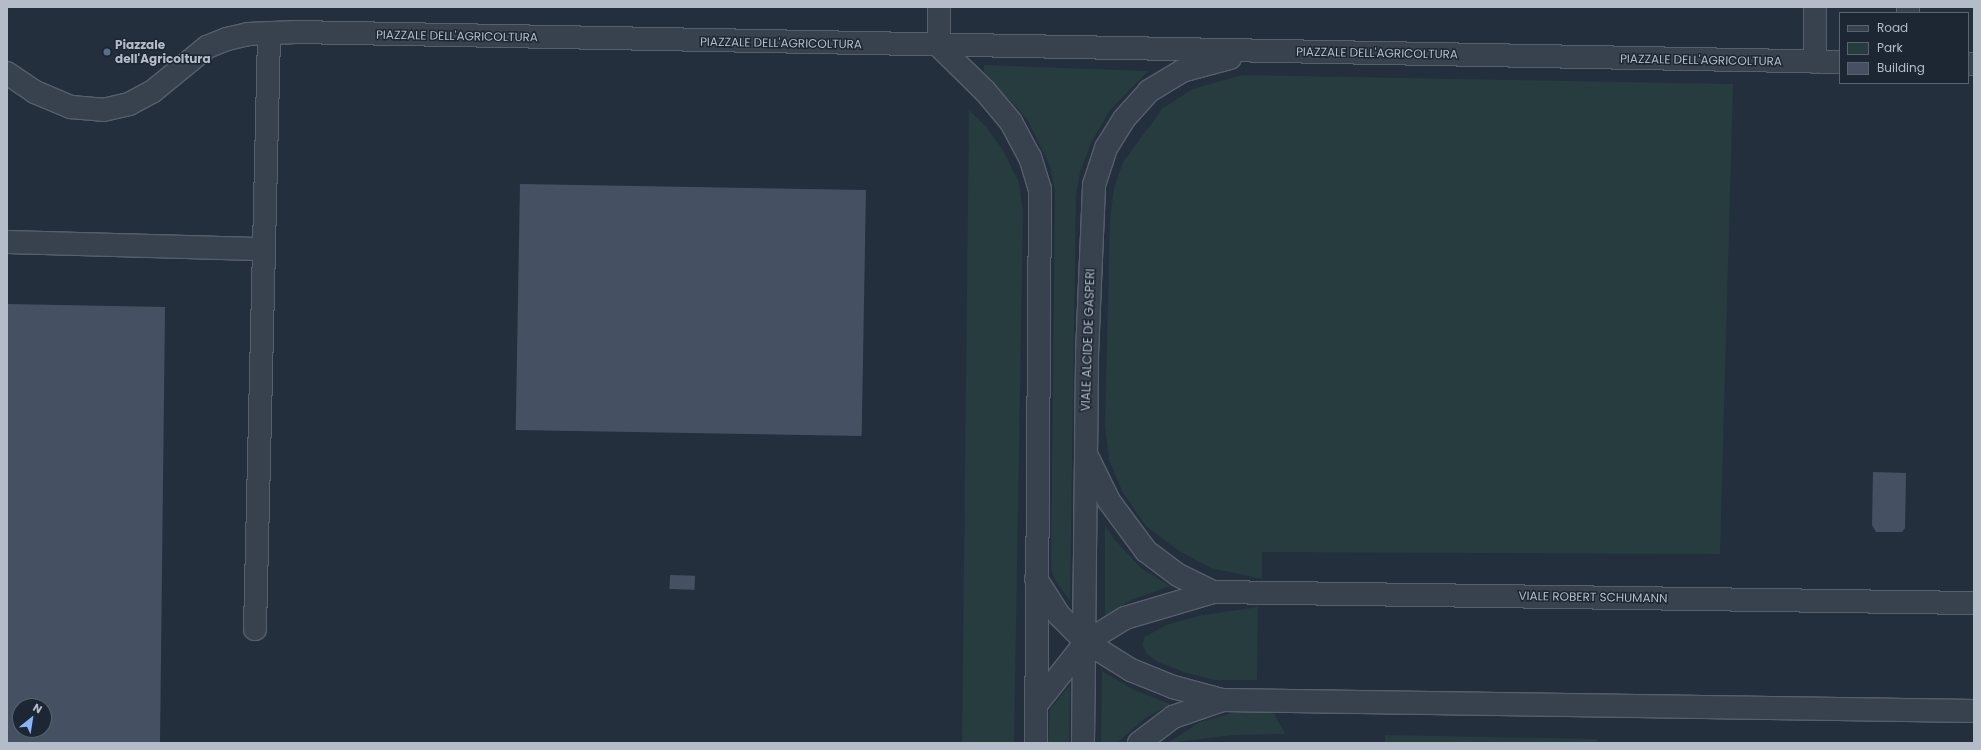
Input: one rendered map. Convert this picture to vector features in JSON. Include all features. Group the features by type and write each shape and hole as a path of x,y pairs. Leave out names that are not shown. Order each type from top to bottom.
{"street":[{"path":"939,7 939,46 985,91 1011,122 1030,157 1040,189 1036,743"},
{"path":"1815,7 1815,62"},
{"path":"255,629 269,33"},
{"name":"PIAZZALE DELL'AGRICOLTURA","path":"7,73 34,92 71,107 103,110 129,104 152,92 207,47 248,34 269,33 1839,62"},
{"name":"VIALE ALCIDE DE GASPERI","path":"1084,743 1086,642 1085,453 1094,185 1106,148 1124,119 1149,91 1182,71 1220,60 1278,51"},
{"path":"7,242 264,249"},
{"name":"VIALE ROBERT SCHUMANN","path":"1085,453 1108,501 1146,551 1178,575 1213,592"},
{"path":"1036,579 1059,615 1086,642 1131,670 1173,687 1222,700 1974,711"},
{"name":"VIALE ROBERT SCHUMANN","path":"1036,705 1086,642 1125,618 1213,592 1974,603"},
{"path":"1139,743 1173,717 1222,700"}],"green space":[{"path":"984,65 1148,71 1110,110 1092,141 1080,172 1076,195 1070,600 1056,582 1051,569 1055,190 1050,166 1027,119 984,73"},
{"path":"1242,75 1733,84 1720,554 1262,552 1262,579 1211,568 1179,551 1146,526 1123,493 1109,460 1105,425 1110,220 1114,188 1123,162 1163,108 1193,89"},
{"path":"969,110 986,127 1003,150 1019,183 1023,213 1014,743 962,743"},
{"path":"1105,525 1114,539 1141,568 1170,586 1131,600 1105,616"},
{"path":"1258,607 1257,680 1213,680 1184,672 1158,662 1147,654 1142,645 1145,637 1166,625 1198,616"},
{"path":"1102,671 1132,689 1170,704 1144,719 1117,743 1101,743"},
{"path":"1070,685 1069,743 1048,743 1050,709"},
{"path":"1273,711 1285,734 1233,735 1168,743 1200,722 1233,713"},
{"path":"1385,735 1597,739 1597,743 1385,743"}],"building":[{"path":"520,184 866,190 862,436 516,430"},
{"path":"7,304 165,307 160,743 7,743"},
{"path":"1873,472 1906,473 1905,528 1902,532 1876,532 1872,525"},
{"path":"670,575 695,576 694,590 670,589"}],"place":[{"name":"Piazzale dell'Agricoltura","path":"107,52"}]}
